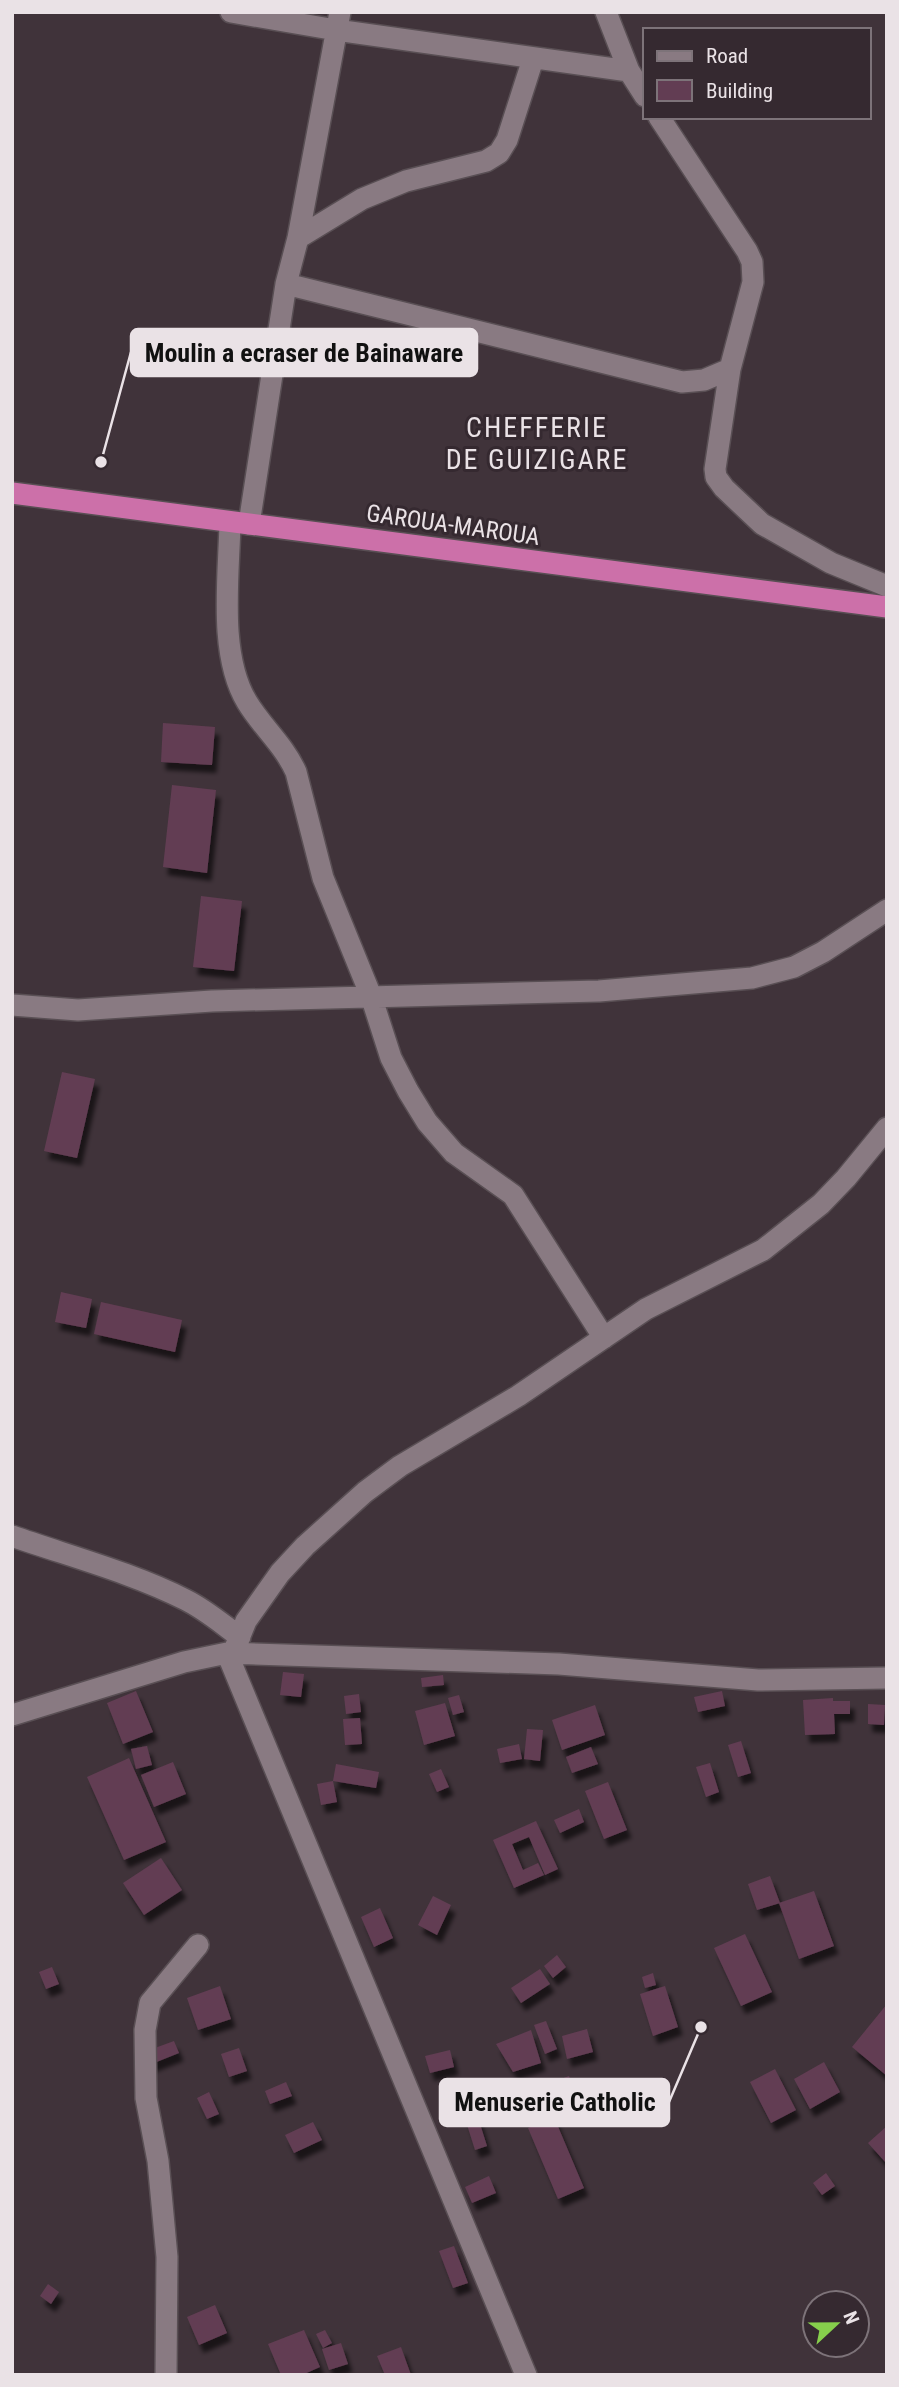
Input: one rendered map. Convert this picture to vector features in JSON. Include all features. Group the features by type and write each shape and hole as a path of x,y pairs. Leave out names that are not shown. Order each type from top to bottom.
{"highway":[{"name":"GAROUA-MAROUA","path":"12,493 887,607"}],"street":[{"path":"231,12 338,21 533,59 629,71"},
{"path":"606,12 629,71 643,93"},
{"path":"338,21 298,238 286,284 240,523 228,622 238,680 247,702 289,756 296,772 323,878 371,996 391,1058 426,1122 454,1153 513,1195 604,1338"},
{"path":"298,238 362,199 406,181 486,161 499,153 507,140 533,59"},
{"path":"660,119 752,261 753,282 730,369 716,477 762,524 831,563 887,586"},
{"path":"286,284 669,380 693,382 730,369"},
{"path":"12,1005 78,1010 212,1001 599,991 752,978 794,967 823,952 887,910"},
{"path":"233,1648 246,1621 280,1573 305,1546 365,1492 400,1466 518,1396 671,1295 763,1250 821,1204 887,1128"},
{"path":"12,1536 184,1599 209,1613 233,1648 526,2375"},
{"path":"12,1716 233,1648 558,1664 758,1680 887,1678"},
{"path":"166,2375 167,2257 158,2161 146,2098 145,2030 150,2003 198,1945"}],"building":[{"path":"163,723 215,727 212,765 161,762"},
{"path":"172,785 216,790 207,873 163,867"},
{"path":"201,896 242,901 234,971 193,967"},
{"path":"62,1072 95,1079 77,1158 44,1151"},
{"path":"61,1292 92,1299 86,1328 55,1322"},
{"path":"101,1302 182,1320 175,1352 94,1334"},
{"path":"283,1672 304,1674 301,1697 280,1695"},
{"path":"443,1675 444,1685 422,1687 421,1678"},
{"path":"136,1691 153,1732 123,1744 107,1703"},
{"path":"722,1691 725,1706 698,1712 694,1697"},
{"path":"359,1694 361,1712 346,1714 344,1696"},
{"path":"459,1695 464,1712 453,1715 448,1698"},
{"path":"833,1698 833,1701 850,1701 850,1714 834,1714 835,1734 805,1735 803,1700"},
{"path":"445,1703 455,1736 424,1745 415,1711"},
{"path":"868,1704 885,1705 884,1725 868,1724"},
{"path":"595,1705 605,1735 562,1750 552,1720"},
{"path":"360,1718 362,1744 345,1745 343,1719"},
{"path":"527,1729 543,1730 540,1761 524,1759"},
{"path":"741,1741 751,1773 738,1777 728,1745"},
{"path":"519,1744 522,1759 500,1763 497,1749"},
{"path":"147,1746 152,1765 136,1769 131,1749"},
{"path":"591,1747 598,1764 572,1773 566,1757"},
{"path":"129,1758 166,1842 124,1860 87,1777"},
{"path":"173,1762 186,1794 154,1807 141,1775"},
{"path":"710,1763 719,1792 706,1797 696,1767"},
{"path":"336,1764 379,1772 376,1788 333,1781"},
{"path":"441,1769 449,1787 437,1792 429,1774"},
{"path":"333,1781 337,1802 321,1805 317,1784"},
{"path":"608,1782 627,1830 604,1839 585,1791"},
{"path":"579,1809 584,1822 560,1833 554,1820"},
{"path":"536,1821 558,1869 545,1875 529,1837 512,1844 523,1870 538,1863 544,1875 514,1888 493,1840"},
{"path":"161,1858 182,1890 144,1915 123,1883"},
{"path":"770,1876 780,1903 757,1910 748,1884"},
{"path":"814,1891 834,1946 799,1959 779,1903"},
{"path":"433,1896 451,1905 437,1935 418,1925"},
{"path":"380,1908 393,1938 374,1947 361,1917"},
{"path":"745,1934 772,1992 741,2006 714,1948"},
{"path":"557,1955 566,1967 553,1978 544,1966"},
{"path":"52,1967 59,1984 46,1989 39,1972"},
{"path":"540,1969 550,1984 521,2003 511,1988"},
{"path":"653,1973 656,1985 645,1988 642,1977"},
{"path":"220,1986 231,2019 198,2030 187,1998"},
{"path":"665,1986 678,2027 653,2036 640,1994"},
{"path":"887,2004 887,2076 852,2047"},
{"path":"546,2021 557,2049 545,2054 534,2025"},
{"path":"587,2029 593,2052 567,2059 562,2036"},
{"path":"531,2030 541,2063 513,2072 496,2044"},
{"path":"174,2041 179,2053 149,2065 144,2052"},
{"path":"239,2048 247,2071 229,2077 221,2054"},
{"path":"450,2050 454,2067 430,2073 425,2056"},
{"path":"824,2062 840,2092 810,2109 794,2079"},
{"path":"775,2069 796,2110 771,2123 750,2082"},
{"path":"569,2076 576,2098 560,2104 553,2082"},
{"path":"286,2082 292,2096 270,2104 265,2091"},
{"path":"209,2092 219,2114 207,2119 197,2098"},
{"path":"475,2108 487,2146 475,2150 463,2112"},
{"path":"554,2117 584,2188 558,2199 528,2128"},
{"path":"313,2122 322,2140 294,2153 285,2135"},
{"path":"887,2126 887,2164 868,2143"},
{"path":"826,2173 835,2186 822,2195 813,2183"},
{"path":"489,2176 496,2193 472,2203 465,2187"},
{"path":"454,2246 468,2283 453,2288 439,2251"},
{"path":"48,2284 59,2292 51,2304 40,2296"},
{"path":"215,2305 227,2333 199,2345 187,2317"},
{"path":"304,2330 320,2367 302,2375 281,2375 268,2344"},
{"path":"325,2330 332,2343 323,2348 316,2334"},
{"path":"341,2343 348,2364 329,2370 322,2349"},
{"path":"401,2347 411,2375 385,2375 377,2356"}],"place":[{"name":"Moulin a ecraser de Bainaware","path":"101,462"},
{"name":"Menuserie Catholic","path":"701,2027"}],"district":[{"name":"CHEFFERIE DE GUIZIGARE","path":"537,443"}]}
